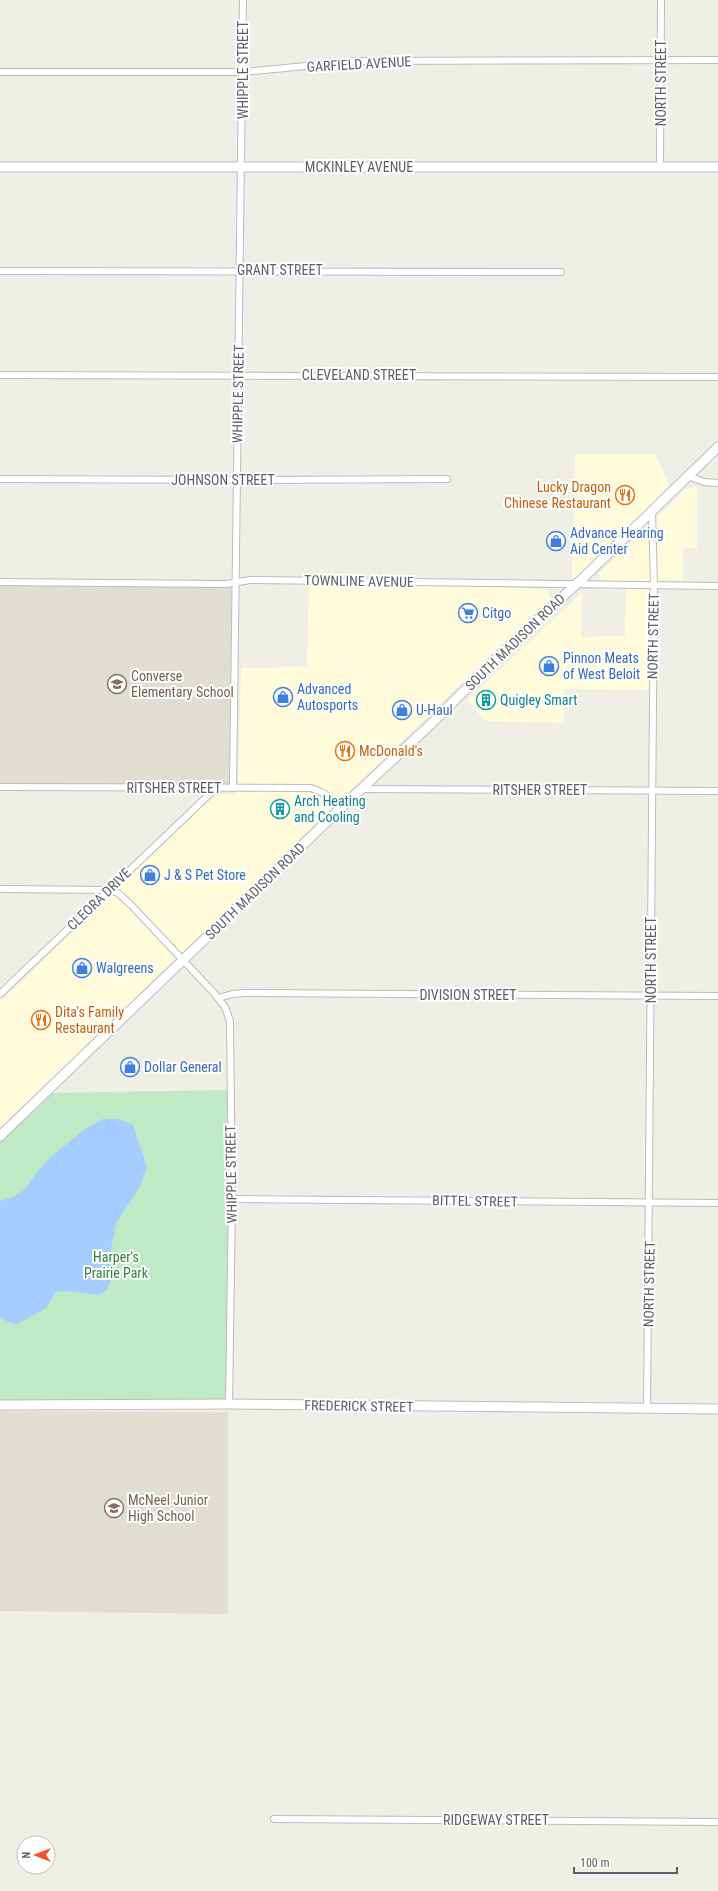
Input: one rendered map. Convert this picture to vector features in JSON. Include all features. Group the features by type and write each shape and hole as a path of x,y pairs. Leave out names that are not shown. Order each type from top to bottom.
{"street":[{"name":"WHIPPLE STREET","path":"233,788 238,375 241,270 243,0"},
{"name":"NORTH STREET","path":"660,167 662,0"},
{"name":"GARFIELD AVENUE","path":"0,72 243,72 357,61 718,60"},
{"name":"MCKINLEY AVENUE","path":"0,167 718,167"},
{"name":"GRANT STREET","path":"0,271 241,270 561,272"},
{"name":"CLEVELAND STREET","path":"0,375 718,377"},
{"name":"SOUTH MADISON ROAD","path":"0,1136 718,447"},
{"path":"688,476 704,482 718,483"},
{"name":"JOHNSON STREET","path":"0,479 237,480 447,478"},
{"name":"NORTH STREET","path":"647,1409 654,586 652,511"},
{"name":"TOWNLINE AVENUE","path":"0,582 226,584 250,580 718,586"},
{"name":"RITSHER STREET","path":"0,787 311,788 323,793 342,807"},
{"name":"CLEORA DRIVE","path":"0,994 216,788"},
{"name":"RITSHER STREET","path":"361,789 718,791"},
{"path":"0,889 108,890"},
{"name":"WHIPPLE STREET","path":"108,890 118,893 124,898 182,961 219,998 225,1007 230,1021 232,1199 229,1404"},
{"name":"DIVISION STREET","path":"219,998 232,994 245,993 718,996"},
{"name":"BITTEL STREET","path":"232,1199 718,1203"},
{"name":"FREDERICK STREET","path":"0,1405 229,1404 718,1409"},
{"name":"RIDGEWAY STREET","path":"274,1819 718,1822"}],"shaded area":[{"path":"575,454 655,454 670,487 577,576 572,579"},
{"path":"697,486 697,548 683,549 683,580 649,581 650,690 564,689 564,723 485,721 467,700 582,593 581,637 625,636 626,582 603,581 600,579 599,573 685,490"},
{"name":"Converse Elementary School","path":"0,582 236,582 233,788 0,787"},
{"path":"309,584 521,588 547,590 550,598 23,1106 0,1132 0,1002 215,794 238,794 241,668 307,667"},
{"name":"McNeel Junior High School","path":"0,1411 228,1412 228,1614 0,1611"}],"green space":[{"name":"Harper's Prairie Park","path":"230,1090 229,1404 0,1405 0,1136 45,1093"}],"water":[{"path":"103,1119 119,1119 133,1125 147,1167 141,1185 116,1223 109,1261 112,1276 107,1290 99,1295 65,1291 56,1292 46,1308 16,1325 0,1318 0,1201 13,1197 24,1190 44,1163 86,1128"}],"place":[{"name":"Lucky Dragon Chinese Restaurant","path":"625,495"},
{"name":"Advance Hearing Aid Center","path":"556,541"},
{"name":"Citgo","path":"468,613"},
{"name":"Pinnon Meats of West Beloit","path":"549,666"},
{"name":"Converse Elementary School","path":"117,684"},
{"name":"Advanced Autosports","path":"283,697"},
{"name":"Quigley Smart","path":"486,700"},
{"name":"U-Haul","path":"402,710"},
{"name":"McDonald's","path":"345,751"},
{"name":"Arch Heating and Cooling","path":"280,809"},
{"name":"J & S Pet Store","path":"150,875"},
{"name":"Walgreens","path":"82,968"},
{"name":"Dita's Family Restaurant","path":"41,1020"},
{"name":"Dollar General","path":"130,1067"},
{"name":"McNeel Junior High School","path":"114,1508"}]}
